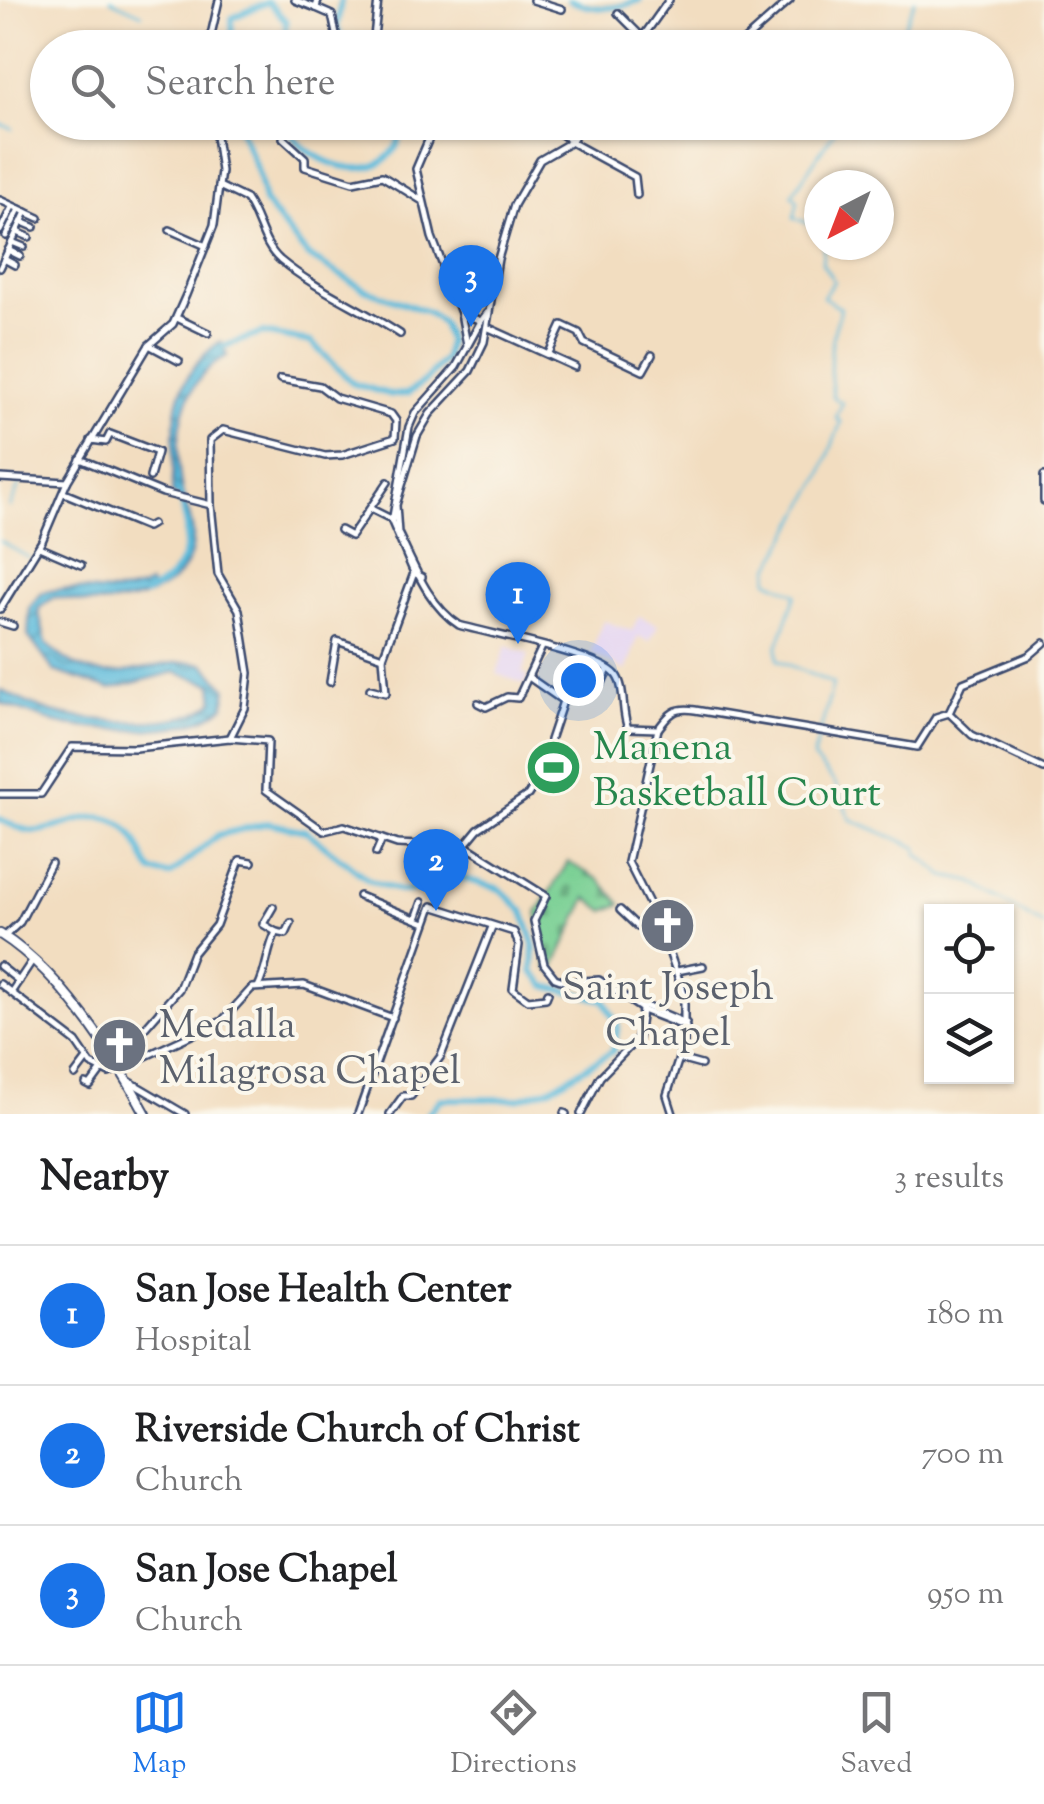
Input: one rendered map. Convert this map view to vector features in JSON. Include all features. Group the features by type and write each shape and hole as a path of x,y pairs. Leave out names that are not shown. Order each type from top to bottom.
{"main road":[{"path":"2,935 32,960 116,1061 146,1114"}],"street":[{"path":"213,30 219,0"},
{"path":"295,0 317,4 332,15 335,30"},
{"path":"375,30 378,0"},
{"path":"533,0 562,8"},
{"path":"648,30 669,0"},
{"path":"756,30 790,0"},
{"path":"618,13 635,30"},
{"path":"0,609 39,547 66,487 130,387 148,350 178,318 215,230 223,170 219,140"},
{"path":"286,140 304,158 305,167 352,182 382,176 421,200"},
{"path":"427,140 416,164 421,200 460,313 467,346"},
{"path":"568,140 635,176 637,194"},
{"path":"370,689 386,692 383,657 414,573 394,519 411,459 425,423 470,372 488,328 487,313 514,205 540,160 571,142"},
{"path":"221,156 233,157"},
{"path":"220,186 246,199 264,240 279,259 334,299 400,334"},
{"path":"0,211 2,202 39,218"},
{"path":"6,236 17,232 22,222 19,209"},
{"path":"0,267 8,250 6,236 19,209"},
{"path":"22,222 34,228"},
{"path":"170,230 209,242"},
{"path":"17,232 29,238"},
{"path":"6,236 24,247"},
{"path":"0,244 20,256"},
{"path":"3,258 16,265"},
{"path":"460,313 481,321"},
{"path":"487,313 456,366 416,412 402,457 394,519 398,533 436,606 458,625 542,647 608,670 618,681 628,728 658,729"},
{"path":"178,318 208,333"},
{"path":"548,353 562,325 578,333 584,343 642,372 652,355"},
{"path":"488,328 576,367"},
{"path":"148,350 179,361"},
{"path":"280,378 320,386 336,398 391,414 396,421 393,439"},
{"path":"230,738 245,708 249,673 239,610 218,574 210,440 223,430 325,456 342,456 393,439 406,443"},
{"path":"95,438 106,442 110,434 157,452 150,477"},
{"path":"402,457 411,459"},
{"path":"82,460 170,494 211,504"},
{"path":"1044,476 1044,501"},
{"path":"1,477 66,487 147,527 152,524"},
{"path":"340,530 350,537 388,482"},
{"path":"162,500 170,494"},
{"path":"372,509 394,519"},
{"path":"39,547 81,565"},
{"path":"414,573 422,577"},
{"path":"0,622 12,626"},
{"path":"330,682 338,642 383,657"},
{"path":"673,1114 667,1089 686,1025 677,972 628,862 658,729 670,713 681,708 917,747 936,717 950,712 963,683 1029,656 1044,643"},
{"path":"478,703 486,706 506,697 516,698 530,678 542,647"},
{"path":"602,682 608,670"},
{"path":"466,846 478,829 528,795 553,755 550,740 563,702 530,678"},
{"path":"950,712 972,735 1044,769"},
{"path":"0,794 41,794 64,762 66,752 80,746 135,748 230,738 270,743 266,790 311,824 324,831 352,828 412,846 466,846 546,896 534,920 544,964 555,978 566,982 599,980 642,1007 686,1025"},
{"path":"376,853 382,839"},
{"path":"116,1061 179,990 194,953 216,925 240,860 252,862"},
{"path":"620,861 628,862"},
{"path":"2,935 20,922 51,863"},
{"path":"360,896 425,923"},
{"path":"416,918 422,902"},
{"path":"358,1114 425,923 435,906 517,937 514,992 538,1000 548,994"},
{"path":"274,907 263,924 286,935 291,923"},
{"path":"620,910 638,927 661,933"},
{"path":"390,1114 402,1096 411,1096 441,1056 492,927"},
{"path":"258,987 276,932"},
{"path":"11,992 32,960"},
{"path":"0,966 19,981"},
{"path":"677,972 703,966"},
{"path":"0,984 76,1042 101,1071 122,1070 222,1021 241,995 258,987 304,985 393,1018"},
{"path":"633,1002 686,1025"},
{"path":"580,1114 600,1077 638,1038 642,1007"},
{"path":"679,1058 701,1065"},
{"path":"75,1075 87,1059"},
{"path":"86,1084 90,1086 101,1071"},
{"path":"128,1080 185,1114"}],"shaded area":[{"path":"639,616 658,625 650,641 638,637 626,671 591,652 604,621 632,631"},
{"path":"506,646 529,654 522,673 527,676 525,684 497,674"}],"green space":[{"path":"568,862 600,880 621,904 605,911 587,898 552,972 547,968 537,913"}],"water":[{"path":"221,341 227,356 198,380 183,414 179,472 193,536 184,569 173,581 142,597 86,603 54,597 38,609 46,643 68,661 107,673 182,663 204,664 227,689 224,706 194,722 132,730 65,725 0,703 0,690 52,712 136,722 182,717 214,701 212,684 175,672 110,689 54,671 28,636 30,607 42,593 69,589 123,592 149,584 153,591 175,574 186,536 180,496 172,494 176,411 189,375"}],"waterway":[{"path":"111,0 142,14"},
{"path":"338,30 341,0"},
{"path":"569,0 604,8 640,0"},
{"path":"902,30 915,0"},
{"path":"232,30 232,18 268,2 286,21 285,30"},
{"path":"0,124 13,129"},
{"path":"216,349 263,333 311,342 354,384 392,395 407,394 426,380 445,358 448,341 442,323 428,312 364,289 308,256 264,202 258,172 245,140"},
{"path":"296,140 330,163 350,168 369,167 385,160 398,140"},
{"path":"821,151 829,140"},
{"path":"793,193 820,152"},
{"path":"792,195 798,201 794,218 804,222"},
{"path":"822,260 834,281 823,297 841,308 830,363 833,397 842,403 836,418 841,422 820,478 770,569 768,580 796,594 777,648 778,660 833,684 813,758 835,783 850,819 918,848 918,854 944,876 972,882 1044,926"},
{"path":"10,507 21,481"},
{"path":"145,594 160,586 180,565 186,524 179,492"},
{"path":"0,541 29,558"},
{"path":"0,819 33,831 90,818 111,820 132,835 152,872 170,875 218,835 268,823 306,831 368,880 399,891 432,889 462,878 500,889 523,911 534,944 533,972 546,986 604,1000 618,1026 613,1051 551,1088 518,1099 441,1099 428,1114"}],"place":[{"name":"San Jose Chapel","path":"471,327"},
{"name":"San Jose Health Center","path":"518,644"},
{"name":"Manena Basketball Court","path":"554,768"},
{"name":"Riverside Church of Christ","path":"436,911"},
{"name":"Saint Joseph Chapel","path":"668,926"},
{"name":"Medalla Milagrosa Chapel","path":"120,1046"}]}
